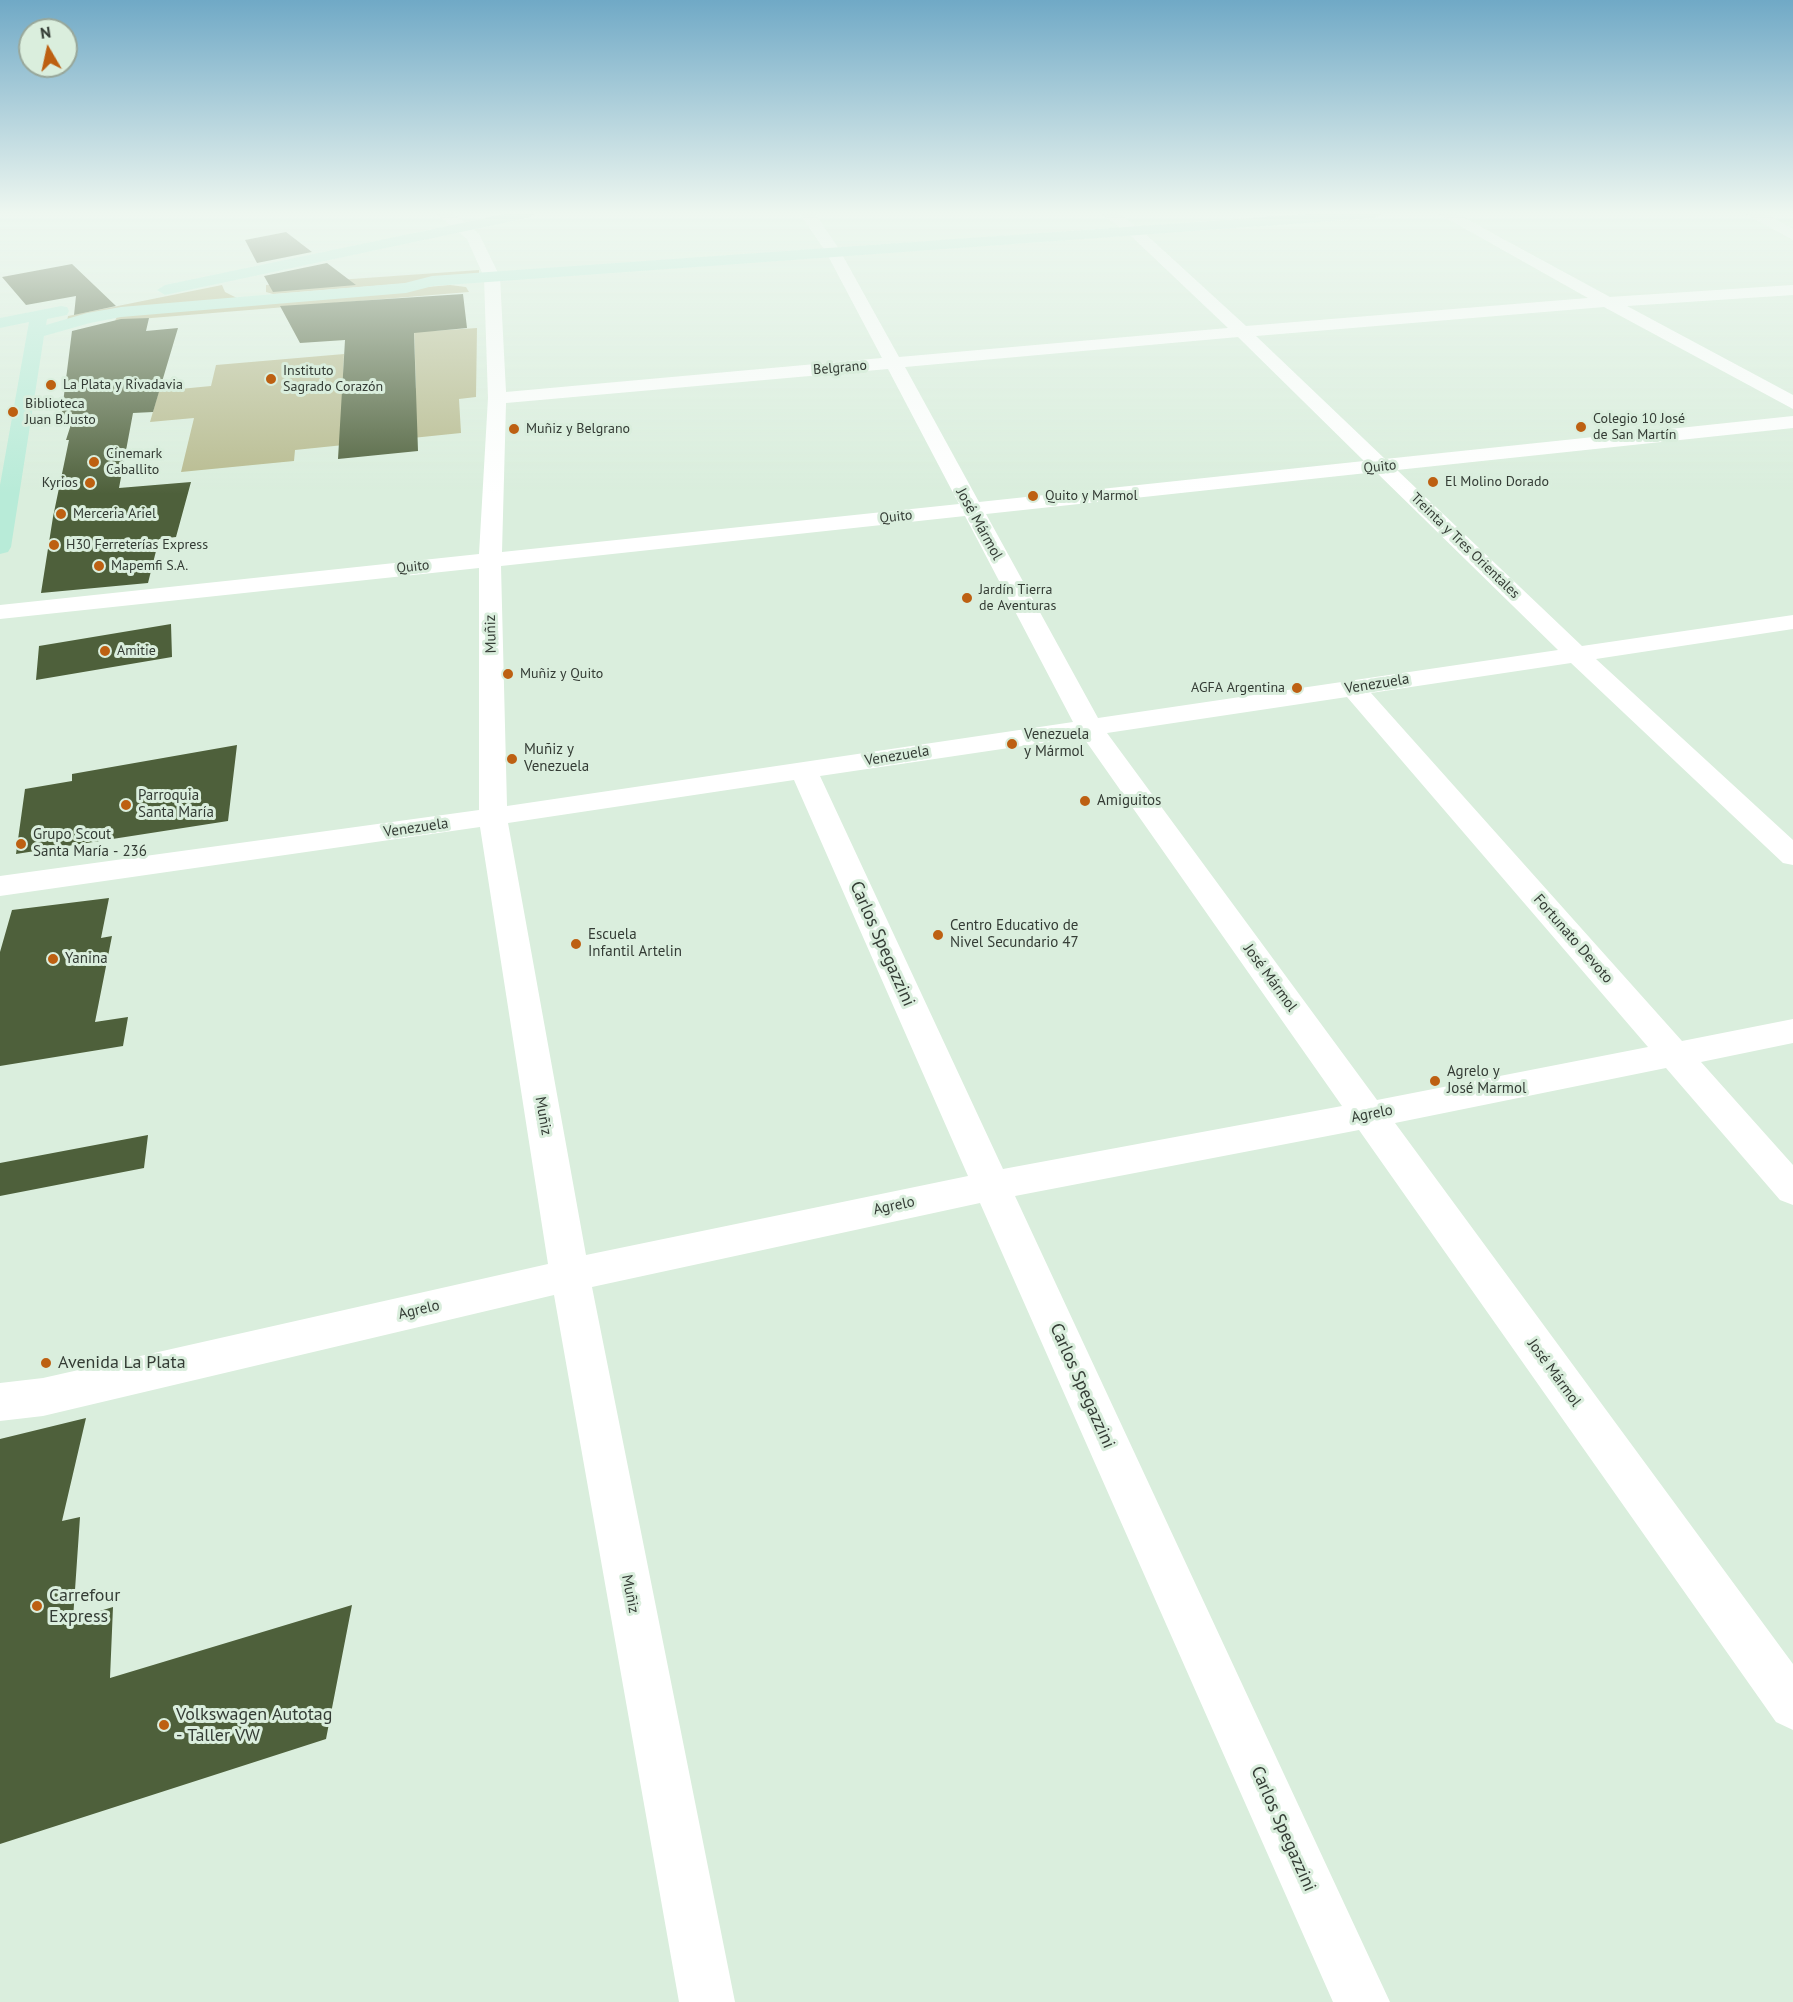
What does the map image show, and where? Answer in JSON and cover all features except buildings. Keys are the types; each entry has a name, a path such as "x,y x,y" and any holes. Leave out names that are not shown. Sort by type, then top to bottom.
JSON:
{"main road":[{"path":"38,324 105,307"},
{"path":"0,323 38,324 172,307"},
{"path":"0,547 38,324"}],"street":[{"name":"Muñiz","path":"493,307 497,398 490,559 493,817 570,1275 707,2002"},
{"name":"José Mármol","path":"863,307 1090,728 1793,1705"},
{"name":"Treinta y Tres Orientales","path":"1216,307 1576,654 1793,856"},
{"name":"Belgrano","path":"497,398 1520,307"},
{"path":"1618,307 1793,403"},
{"name":"Quito","path":"0,612 1793,422"},
{"name":"Venezuela","path":"0,886 493,817 1793,622"},
{"name":"Fortunato Devoto","path":"1353,688 1793,1190"},
{"name":"Carlos Spegazzini","path":"803,770 1362,2002"},
{"name":"Agrelo","path":"0,1402 54,1394 570,1275 991,1186 1368,1115 1793,1030"}],"green space":[{"path":"111,307 173,307 67,321 68,316"},
{"path":"193,307 281,307 115,321 118,314"},
{"path":"414,328 431,331 477,328 476,397 459,399 461,433 295,450 294,461 181,472 194,418 150,422 159,391 211,386 216,365 344,354 342,394 416,388"}],"place":[{"name":"Instituto Sagrado Corazón","path":"271,379"},
{"name":"La Plata y Rivadavia","path":"51,385"},
{"name":"Biblioteca Juan B.Justo","path":"13,412"},
{"name":"Colegio 10 José de San Martín","path":"1581,427"},
{"name":"Muñiz y Belgrano","path":"514,429"},
{"name":"Cinemark Caballito","path":"94,462"},
{"name":"El Molino Dorado","path":"1433,482"},
{"name":"Kyrios","path":"90,483"},
{"name":"Quito y Marmol","path":"1033,496"},
{"name":"Merceria Ariel","path":"61,514"},
{"name":"H30 Ferreterías Express","path":"54,545"},
{"name":"Mapemfi S.A.","path":"99,566"},
{"name":"Jardín Tierra de Aventuras","path":"967,598"},
{"name":"Amitie","path":"105,651"},
{"name":"Muñiz y Quito","path":"508,674"},
{"name":"AGFA Argentina","path":"1297,688"},
{"name":"Venezuela y Mármol","path":"1012,744"},
{"name":"Muñiz y Venezuela","path":"512,759"},
{"name":"Amiguitos","path":"1085,801"},
{"name":"Parroquia Santa María","path":"126,805"},
{"name":"Grupo Scout Santa María - 236","path":"21,844"},
{"name":"Centro Educativo de Nivel Secundario 47","path":"938,935"},
{"name":"Escuela Infantil Artelin","path":"576,944"},
{"name":"Yanina","path":"53,959"},
{"name":"Agrelo y José Marmol","path":"1435,1081"},
{"name":"Avenida La Plata","path":"46,1363"},
{"name":"Carrefour Express","path":"37,1606"},
{"name":"Volkswagen Autotag - Taller VW","path":"164,1725"}]}
